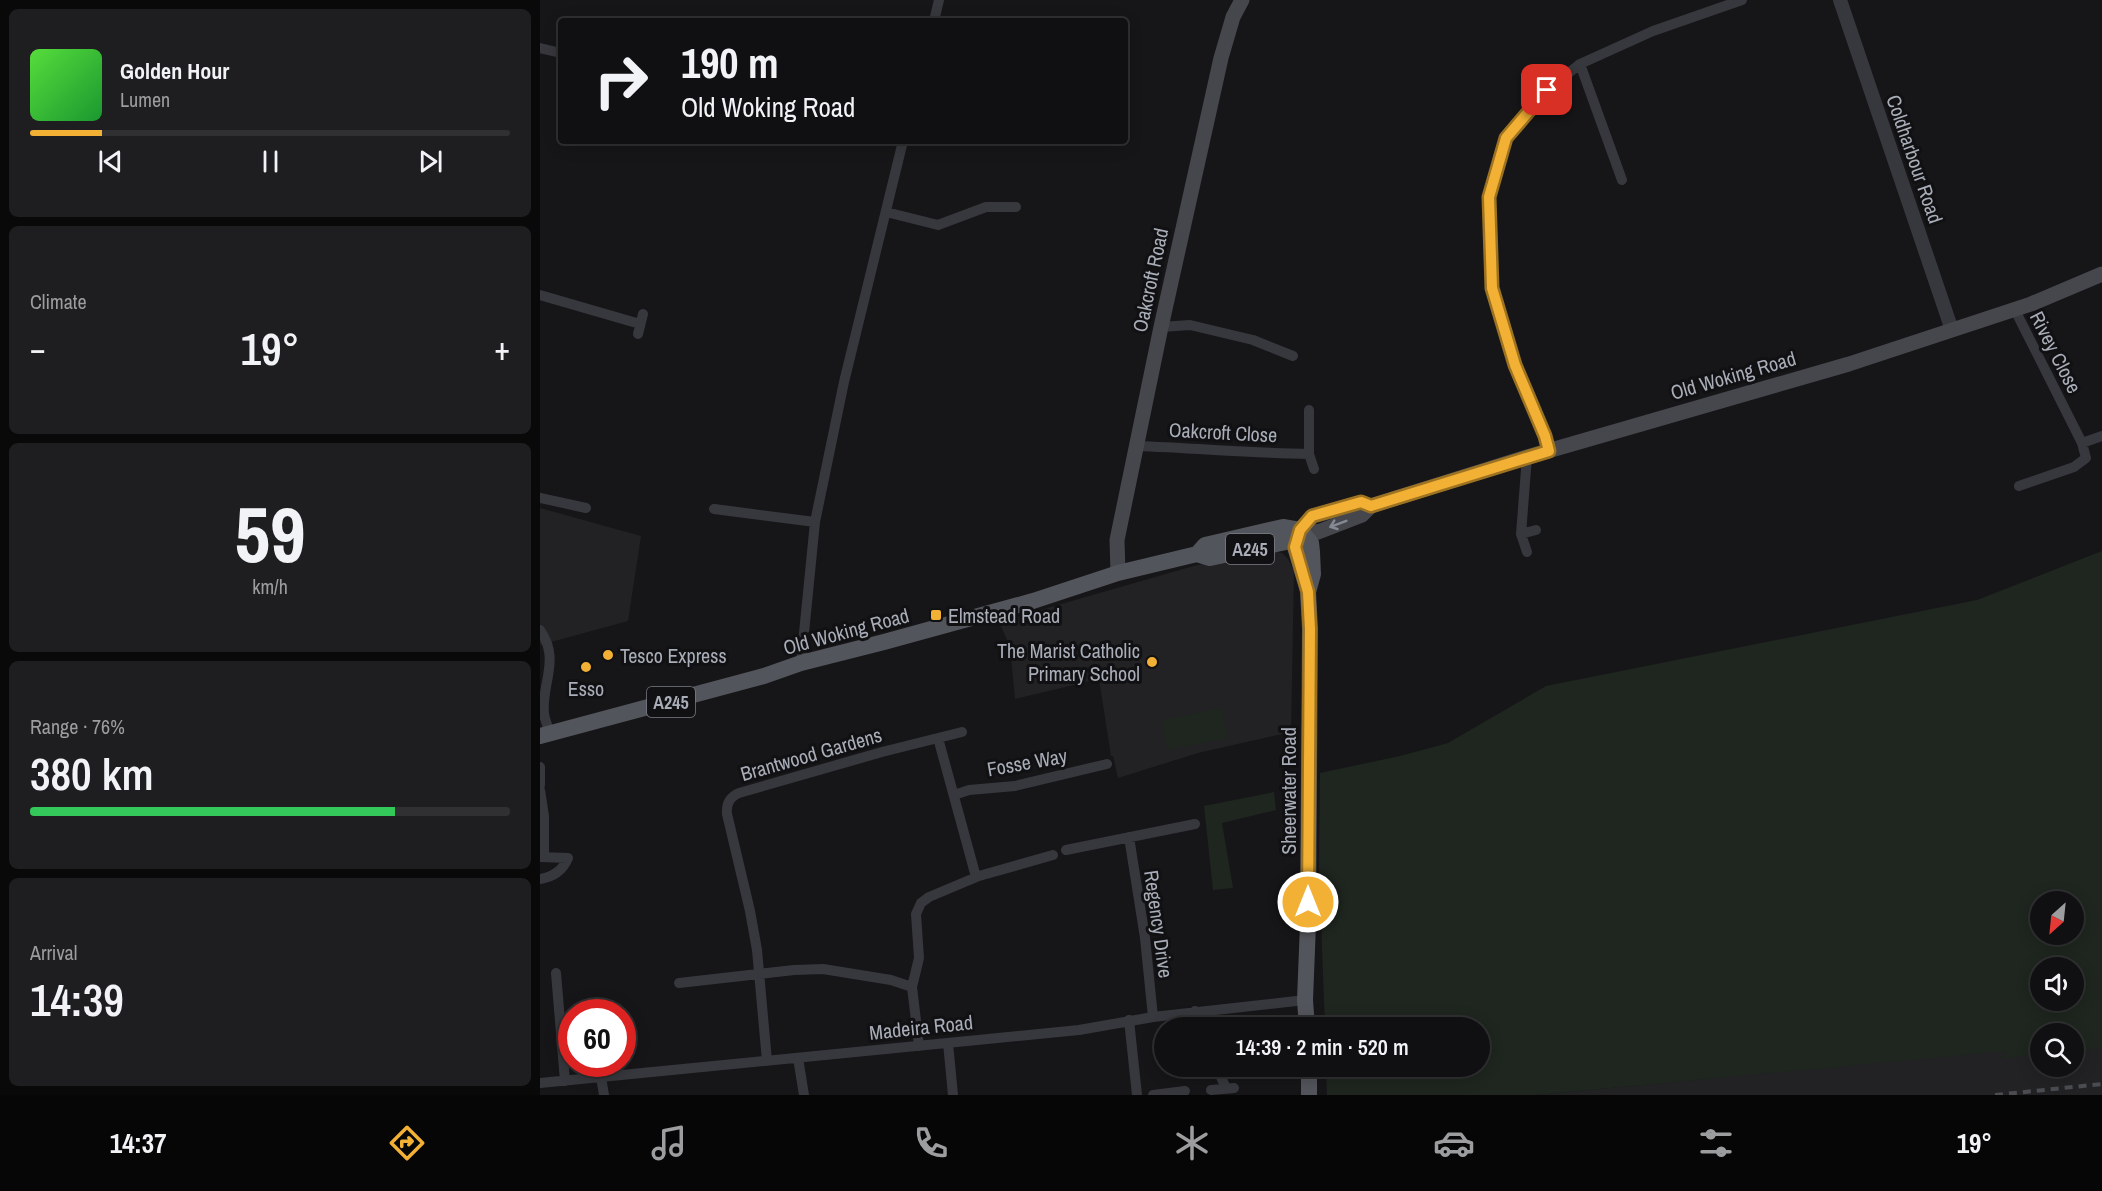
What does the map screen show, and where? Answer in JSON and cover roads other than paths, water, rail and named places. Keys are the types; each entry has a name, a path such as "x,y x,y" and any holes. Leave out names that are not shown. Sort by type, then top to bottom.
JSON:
{"main road":[{"name":"Oakcroft Road","path":"1118,573 1117,540 1161,327 1221,58 1233,17 1242,0"},
{"name":"Old Woking Road","path":"545,735 1033,601 1118,573 1197,554 1210,558 1286,542 1300,530 1318,532 1362,515 1371,506 1953,330 2015,310 2102,274"},
{"name":"Sheerwater Road","path":"1300,530 1311,543 1313,574 1308,592 1310,629 1306,1017"},
{"path":"1308,1077 1309,1095"}],"street":[{"path":"935,18 939,0"},
{"path":"1549,451 1515,365 1492,288 1489,197 1506,138 1547,90 1580,64 1653,31 1742,0"},
{"name":"Coldharbour Road","path":"1840,0 1953,330"},
{"path":"540,48 558,52"},
{"path":"1580,64 1622,180"},
{"path":"801,663 815,522 844,382 902,144"},
{"path":"886,212 939,225 986,207 1016,207"},
{"path":"540,295 640,324"},
{"name":"Rivey Close","path":"2015,310 2082,443"},
{"path":"1161,327 1190,325 1253,340 1293,357"},
{"path":"1309,410 1309,454 1314,469"},
{"path":"2019,486 2074,467 2086,458 2082,443 2102,436"},
{"name":"Oakcroft Close","path":"1136,446 1248,453 1309,454"},
{"path":"1527,457 1521,534 1527,552"},
{"path":"540,498 576,500 586,508"},
{"path":"714,509 815,522"},
{"path":"1521,534 1536,530"},
{"path":"540,630 547,639 550,652 544,714 545,735"},
{"name":"Brantwood Gardens","path":"767,1061 759,974 750,911 727,814 727,804 739,793 882,752 962,732"},
{"path":"938,738 976,877"},
{"name":"Fosse Way","path":"954,795 969,790 1015,786 1107,764"},
{"path":"540,767 540,785"},
{"path":"540,790 544,816 542,857 568,858 557,873 540,879"},
{"path":"1066,850 1196,824"},
{"name":"Regency Drive","path":"1129,837 1153,1017"},
{"path":"919,1046 912,987 919,958 916,914 921,903 929,897 976,877 1053,855"},
{"path":"679,983 794,969 823,969 891,980 912,987"},
{"path":"556,973 565,1081"},
{"name":"Madeira Road","path":"636,1074 1079,1030 1195,1011 1305,1000"},
{"path":"1195,1011 1196,1017"},
{"path":"1130,1020 1137,1095"},
{"path":"948,1043 953,1095"},
{"path":"798,1058 804,1095"},
{"path":"601,1077 604,1095"},
{"name":"Madeira Road","path":"540,1083 601,1077"},
{"path":"1211,1090 1230,1088 1222,1077"},
{"path":"1153,1095 1185,1091"}],"railway":[{"path":"1995,1095 2102,1084"}],"place":[{"name":"Elmstead Road","path":"936,615"},
{"name":"Tesco Express","path":"608,655"},
{"name":"The Marist Catholic Primary School","path":"1152,662"},
{"name":"Esso","path":"586,667"}]}
